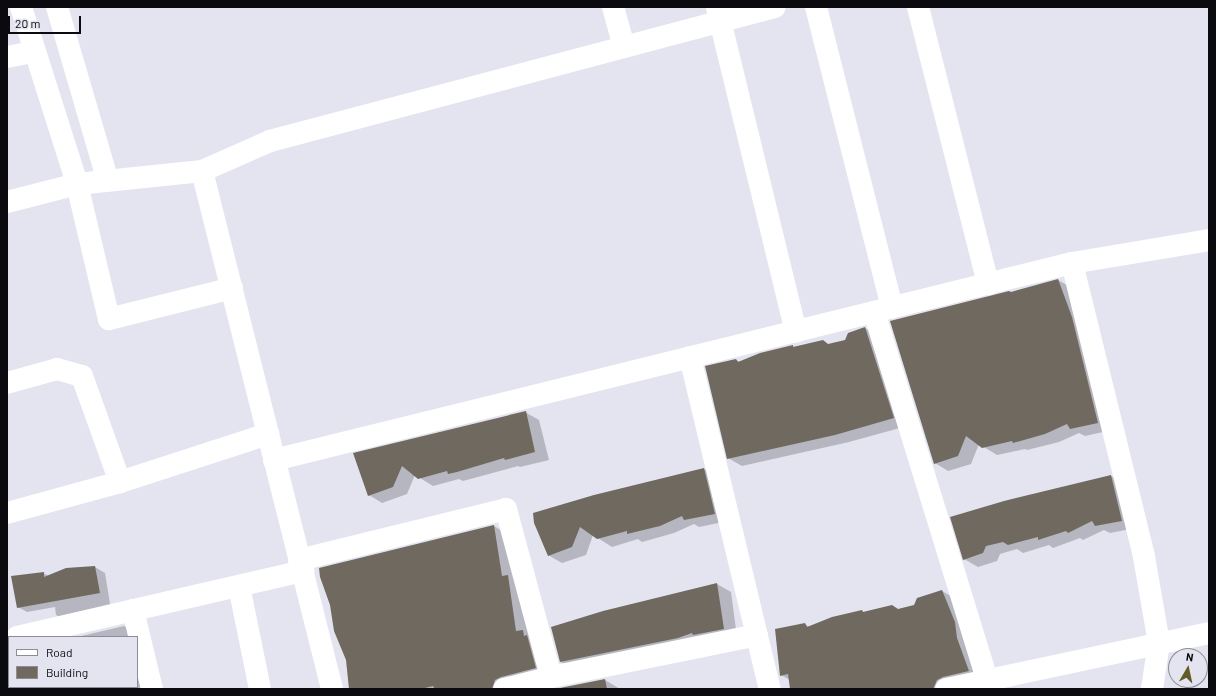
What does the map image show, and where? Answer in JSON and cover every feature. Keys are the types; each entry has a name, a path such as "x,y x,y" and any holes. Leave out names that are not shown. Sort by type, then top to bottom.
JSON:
{"street":[{"path":"21,7 33,52 76,184 109,319 232,288"},
{"path":"57,7 108,181"},
{"path":"613,7 624,47"},
{"path":"7,202 76,184 202,170 270,141 624,47 719,14 775,7"},
{"path":"816,7 883,310 988,684"},
{"path":"918,7 988,284"},
{"path":"719,14 796,331"},
{"path":"7,57 33,52"},
{"path":"202,170 332,689"},
{"path":"274,460 1072,263 1209,240"},
{"path":"1072,263 1144,557 1159,643 1152,689"},
{"path":"690,358 770,689"},
{"path":"7,383 57,369 82,376 120,482"},
{"path":"7,513 120,482 268,434"},
{"path":"21,636 239,586 301,566 506,509 552,677"},
{"path":"239,586 260,689"},
{"path":"133,610 152,689"},
{"path":"946,689 988,684 1159,643 1209,633"},
{"path":"504,689 552,677 757,635"}],"building":[{"path":"1058,279 1072,317 1098,423 1070,429 1067,424 1045,434 1013,443 1012,441 982,448 966,436 958,456 934,464 890,321 1009,291 1011,292"},
{"path":"865,327 894,418 835,435 727,459 705,366 736,359 738,362 760,353 793,345 793,347 823,340 828,344 845,340 848,333"},
{"path":"526,411 535,452 505,460 504,458 457,472 448,474 447,471 418,479 402,466 393,487 368,496 353,453"},
{"path":"704,468 715,514 684,520 682,516 660,526 627,534 627,531 597,539 580,527 572,547 548,556 534,523 533,513 594,495"},
{"path":"1111,475 1122,521 1095,526 1092,521 1068,533 1066,531 1038,540 1038,537 1008,545 1003,542 986,546 983,553 963,560 950,517 1004,501"},
{"path":"494,525 502,576 508,575 516,631 523,630 524,636 527,635 536,668 501,677 495,680 492,689 435,689 433,686 421,689 349,689 346,660 334,631 330,605 320,577 319,568"},
{"path":"95,566 100,593 17,608 11,576 44,572 44,577 66,568"},
{"path":"717,583 724,629 693,635 692,633 678,638 560,662 551,627 603,611"},
{"path":"942,590 955,622 957,638 969,671 943,677 937,680 933,689 790,689 788,674 780,676 775,629 805,623 807,627 832,617 892,605 898,609 914,605 917,598"},
{"path":"605,679 607,689 555,689"}]}
